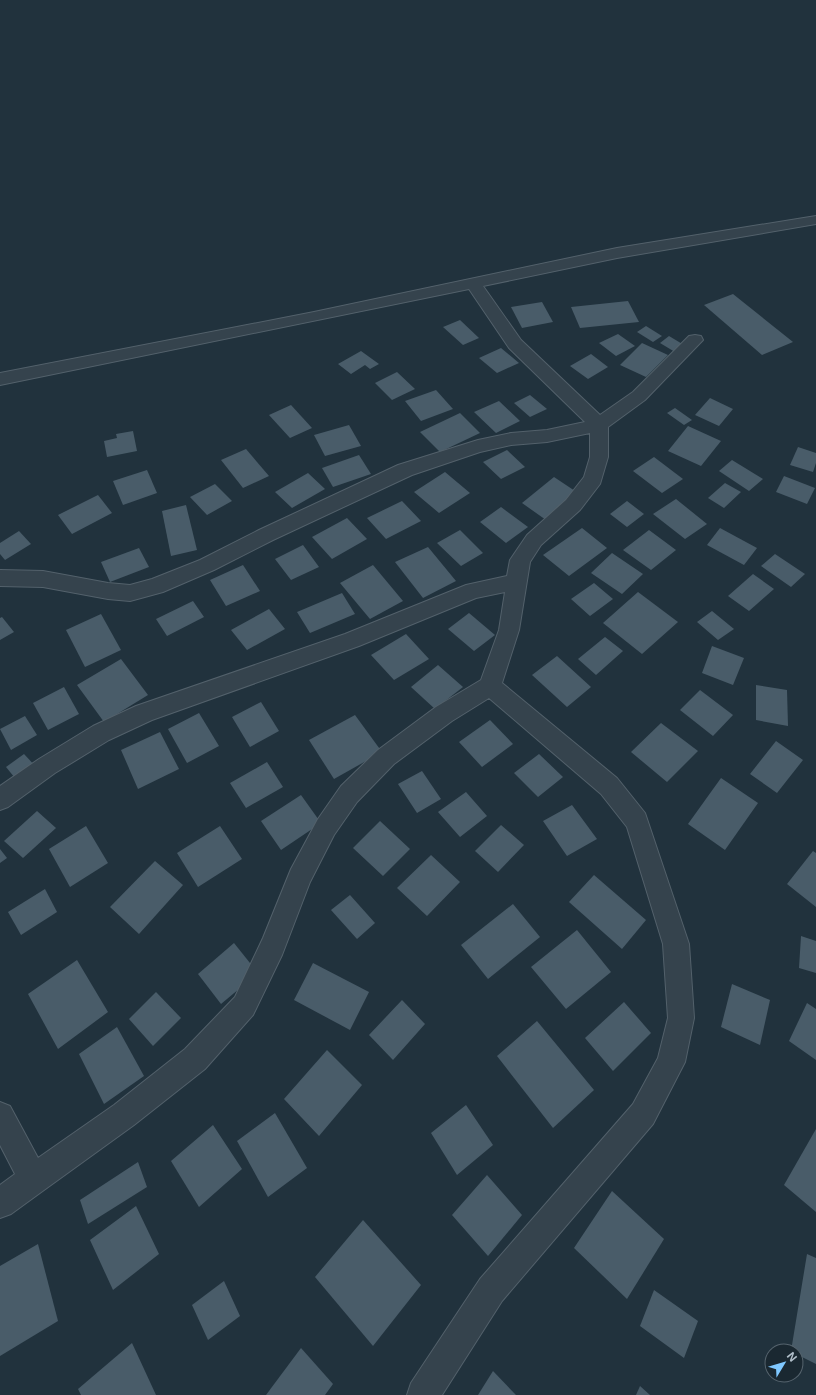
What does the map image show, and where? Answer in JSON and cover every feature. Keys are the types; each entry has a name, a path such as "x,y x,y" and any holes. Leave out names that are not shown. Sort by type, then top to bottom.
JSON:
{"street":[{"path":"0,379 617,253 816,220"},
{"path":"0,1202 34,1180 124,1116 195,1059 244,1006 273,946 300,877 326,827 349,794 386,757 444,714 490,686 508,630 520,560 534,540 573,505 593,479 599,457 599,425 515,344 498,322 473,283"},
{"path":"0,578 43,579 108,591 130,593 156,586 207,565 266,535 405,470 478,446 511,439 547,436 599,425 639,396 695,340"},
{"path":"0,799 47,766 101,733 144,713 352,640 473,591 516,582"},
{"path":"423,1395 491,1290 643,1114 671,1062 681,1018 676,944 637,821 610,786 490,686"},
{"path":"0,1116 34,1180"}],"building":[{"path":"733,294 793,342 762,355 704,305"},
{"path":"628,301 639,322 580,328 571,307"},
{"path":"542,302 553,322 522,328 511,307"},
{"path":"460,320 479,338 463,345 443,327"},
{"path":"646,326 662,336 653,342 637,332"},
{"path":"618,334 635,346 616,356 599,343"},
{"path":"669,336 684,345 675,352 660,343"},
{"path":"642,343 668,355 646,377 620,365"},
{"path":"501,348 519,363 497,373 479,358"},
{"path":"361,351 379,364 370,369 365,365 351,374 338,364"},
{"path":"591,354 608,367 588,379 570,366"},
{"path":"397,372 415,389 392,400 375,383"},
{"path":"436,390 453,409 421,421 405,401"},
{"path":"530,395 547,409 530,417 514,403"},
{"path":"710,398 733,409 719,426 695,415"},
{"path":"499,401 520,421 496,433 474,412"},
{"path":"291,405 312,428 290,438 269,415"},
{"path":"675,408 692,420 684,425 667,413"},
{"path":"460,413 480,433 440,452 420,432"},
{"path":"349,425 361,446 325,456 314,435"},
{"path":"688,426 721,441 701,466 668,451"},
{"path":"133,431 137,451 107,457 104,441 117,438 116,434"},
{"path":"798,447 816,453 816,463 813,472 790,465"},
{"path":"246,449 269,476 243,488 221,460"},
{"path":"507,450 525,467 501,479 483,462"},
{"path":"359,455 371,474 333,487 322,468"},
{"path":"654,457 683,479 662,493 633,471"},
{"path":"732,460 763,479 749,491 719,471"},
{"path":"147,470 157,493 123,505 113,481"},
{"path":"445,472 470,493 439,513 414,492"},
{"path":"308,473 325,489 292,508 275,492"},
{"path":"784,476 815,488 807,504 776,492"},
{"path":"554,477 578,493 546,520 522,503"},
{"path":"725,483 741,492 724,508 708,498"},
{"path":"215,484 232,501 207,515 190,497"},
{"path":"98,495 112,513 72,534 58,515"},
{"path":"676,499 707,524 685,539 653,514"},
{"path":"402,501 421,521 386,539 367,518"},
{"path":"627,501 644,514 627,527 610,514"},
{"path":"186,505 197,550 171,556 162,511"},
{"path":"501,507 528,527 506,543 480,522"},
{"path":"347,518 367,539 332,559 312,537"},
{"path":"582,528 607,548 569,576 543,555"},
{"path":"720,528 757,548 744,565 707,545"},
{"path":"460,530 483,553 461,566 437,543"},
{"path":"649,530 676,550 651,570 623,550"},
{"path":"19,531 31,544 5,560 0,554 0,543"},
{"path":"303,545 319,567 291,580 275,559"},
{"path":"428,547 456,581 423,598 395,562"},
{"path":"139,548 149,567 110,582 101,562"},
{"path":"612,553 643,574 622,594 591,573"},
{"path":"775,554 805,574 791,587 761,566"},
{"path":"243,565 260,591 226,606 210,580"},
{"path":"373,565 403,601 370,619 340,583"},
{"path":"753,574 774,589 749,611 728,596"},
{"path":"594,583 613,599 590,616 571,599"},
{"path":"638,592 678,622 642,654 603,623"},
{"path":"342,593 355,614 310,633 297,612"},
{"path":"193,601 204,617 167,636 156,619"},
{"path":"269,609 285,629 247,650 231,630"},
{"path":"712,611 734,629 718,640 697,622"},
{"path":"469,613 495,635 474,651 448,629"},
{"path":"101,614 121,650 85,667 66,630"},
{"path":"2,617 14,632 0,640 0,618"},
{"path":"406,634 429,659 394,680 371,655"},
{"path":"605,637 623,651 596,675 578,659"},
{"path":"712,646 744,658 733,685 702,673"},
{"path":"557,656 591,687 567,707 532,675"},
{"path":"121,659 148,695 104,722 77,685"},
{"path":"438,665 463,687 435,709 411,687"},
{"path":"756,685 787,690 788,726 756,720"},
{"path":"64,687 79,714 48,730 33,703"},
{"path":"700,690 733,715 713,736 680,710"},
{"path":"261,702 279,731 250,747 232,717"},
{"path":"199,713 219,746 187,763 168,729"},
{"path":"355,715 382,752 334,779 309,740"},
{"path":"25,716 37,735 11,750 0,729"},
{"path":"490,720 513,744 482,767 459,742"},
{"path":"661,723 698,751 667,782 631,752"},
{"path":"160,732 179,769 138,789 121,750"},
{"path":"776,741 803,760 777,793 750,774"},
{"path":"24,754 38,769 19,783 6,767"},
{"path":"539,754 563,777 538,797 514,773"},
{"path":"267,762 283,787 246,808 230,783"},
{"path":"422,771 441,799 417,813 398,784"},
{"path":"721,778 758,803 725,850 688,824"},
{"path":"466,792 487,816 460,837 438,812"},
{"path":"301,795 321,823 281,850 261,821"},
{"path":"572,805 597,839 567,856 543,821"},
{"path":"37,811 56,828 23,858 4,841"},
{"path":"380,821 410,849 383,876 353,848"},
{"path":"501,825 524,845 498,872 475,851"},
{"path":"86,826 108,863 70,887 49,849"},
{"path":"220,826 242,859 198,887 177,853"},
{"path":"0,849 7,858 0,863"},
{"path":"813,851 816,853 816,907 787,884"},
{"path":"431,855 460,882 427,916 397,888"},
{"path":"155,861 183,885 139,934 110,907"},
{"path":"594,875 646,920 622,949 569,902"},
{"path":"45,889 57,912 21,935 8,912"},
{"path":"350,895 375,923 357,939 331,910"},
{"path":"513,904 540,937 488,979 461,945"},
{"path":"577,930 611,972 566,1009 531,967"},
{"path":"801,936 816,941 816,973 799,968"},
{"path":"234,943 258,973 221,1004 198,974"},
{"path":"77,960 108,1012 58,1049 28,994"},
{"path":"313,963 369,992 350,1030 294,1000"},
{"path":"732,984 770,1000 760,1045 721,1027"},
{"path":"156,992 181,1018 153,1046 129,1019"},
{"path":"402,1000 425,1024 393,1060 369,1035"},
{"path":"624,1002 651,1033 613,1071 585,1038"},
{"path":"807,1003 816,1009 816,1060 789,1041"},
{"path":"537,1021 594,1090 553,1128 497,1056"},
{"path":"117,1027 144,1076 104,1104 79,1054"},
{"path":"327,1050 362,1085 319,1136 284,1099"},
{"path":"466,1105 493,1145 457,1175 431,1133"},
{"path":"275,1113 307,1168 268,1197 237,1141"},
{"path":"213,1125 242,1169 199,1207 171,1161"},
{"path":"816,1129 816,1212 784,1185"},
{"path":"138,1162 147,1187 88,1224 80,1200"},
{"path":"487,1175 522,1215 488,1256 452,1215"},
{"path":"612,1191 664,1239 627,1299 574,1248"},
{"path":"136,1206 159,1254 113,1290 90,1240"},
{"path":"363,1220 421,1285 373,1346 315,1277"},
{"path":"38,1244 58,1321 0,1356 0,1266"},
{"path":"807,1254 816,1258 816,1364 804,1358 804,1343 792,1343"},
{"path":"224,1281 240,1316 208,1340 192,1305"},
{"path":"654,1290 698,1321 684,1358 640,1326"},
{"path":"132,1343 156,1395 81,1395 78,1389"},
{"path":"301,1348 333,1384 325,1395 266,1395"},
{"path":"493,1371 516,1395 478,1395"},
{"path":"640,1386 650,1395 636,1395"}]}
